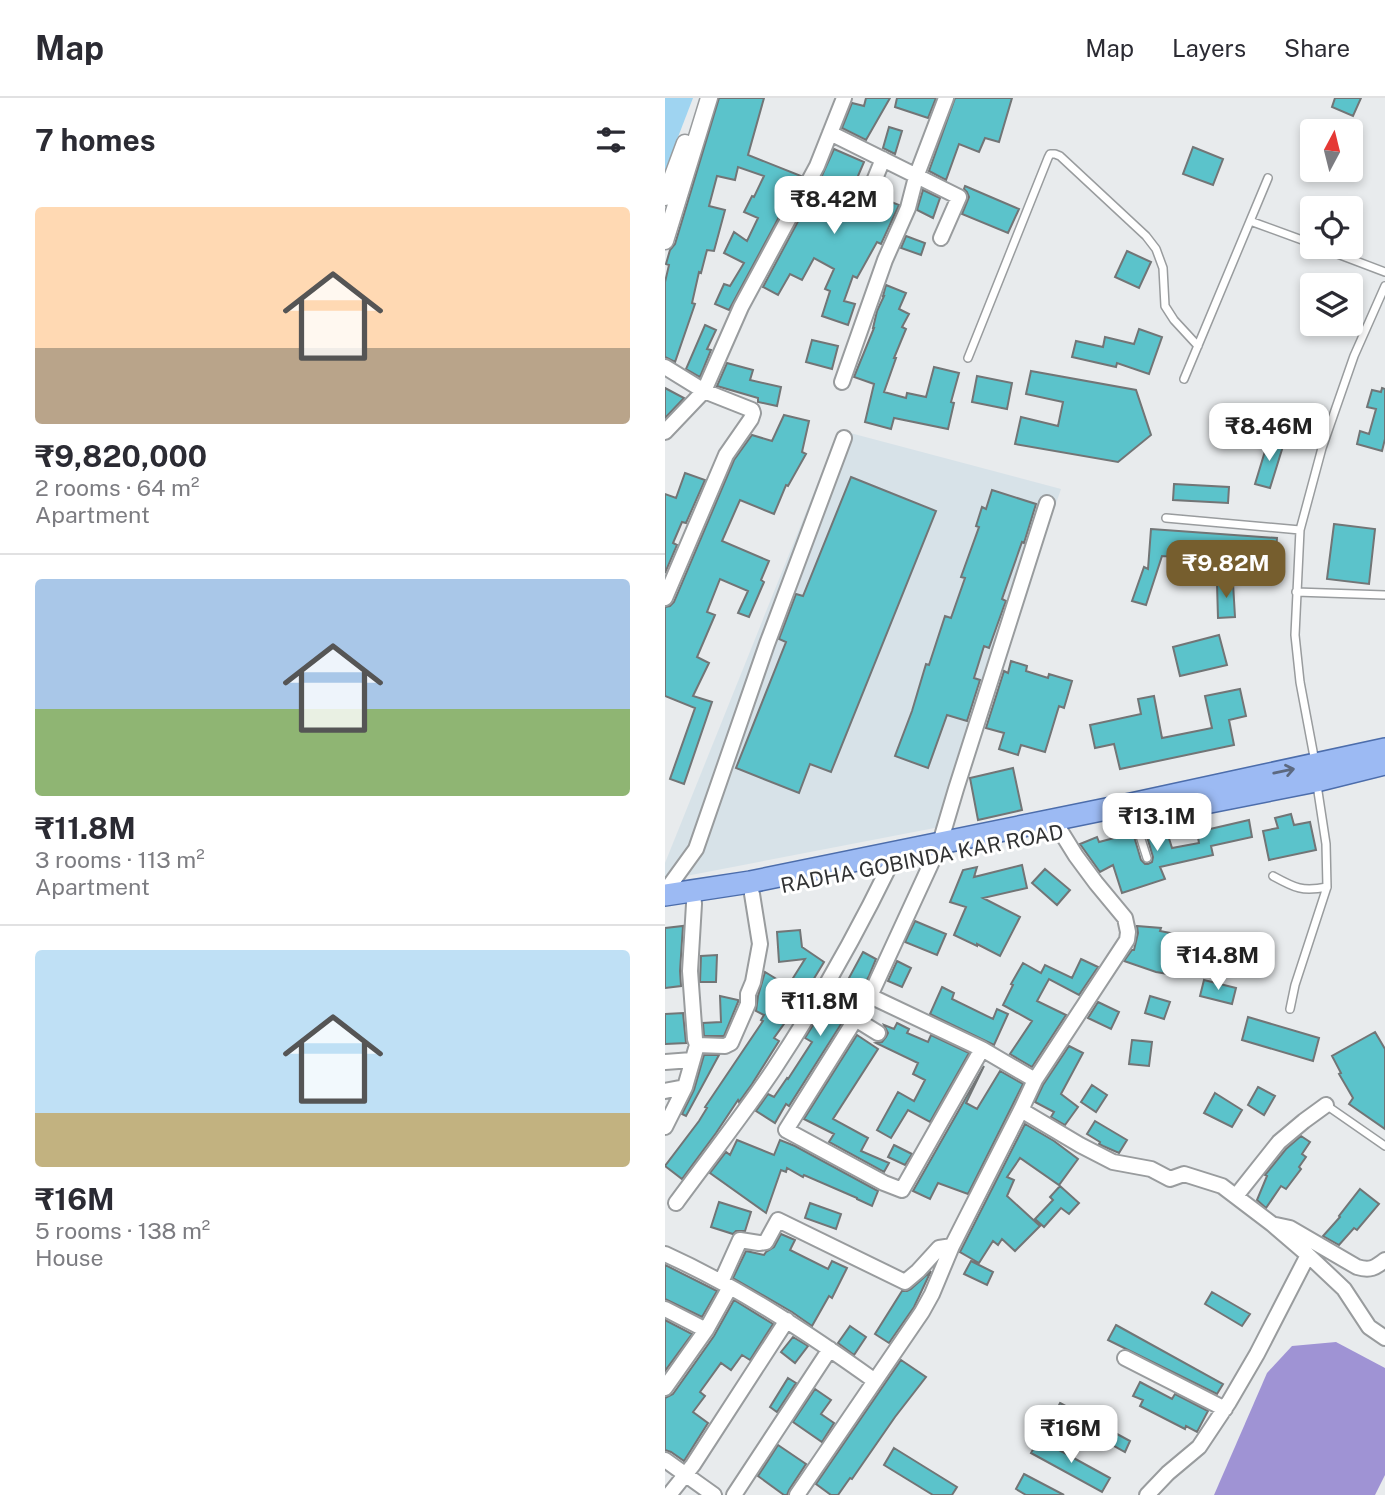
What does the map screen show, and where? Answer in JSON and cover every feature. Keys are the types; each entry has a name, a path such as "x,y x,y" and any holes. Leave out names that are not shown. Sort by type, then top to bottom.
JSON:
{"main road":[{"path":"665,893 694,897 750,882 938,849 1057,825 1131,804 1316,772 1385,749"},
{"name":"RADHA GOBINDA KAR ROAD","path":"1057,825 1134,817 1316,772 1385,764"},
{"name":"RADHA GOBINDA KAR ROAD","path":"665,909 694,897 752,894 890,865 938,849"}],"street":[{"path":"665,197 698,98"},
{"path":"665,241 709,98"},
{"path":"665,432 703,391 741,307 817,166 844,98"},
{"path":"842,382 885,260 908,208 916,177 946,98"},
{"path":"830,133 959,197 941,238"},
{"path":"863,208 883,159"},
{"path":"665,367 703,391 752,410 753,413 726,455 665,598"},
{"path":"665,893 696,849 767,644 844,438"},
{"path":"982,1049 902,1190 786,1130 870,996 938,849 1047,503"},
{"path":"797,1495 922,1312 1035,1080 1126,940 1128,932 1125,918 1096,884 1057,825"},
{"path":"676,1203 780,1058 862,922 890,865"},
{"path":"697,1045 725,1046 731,1043 748,1003 760,944 752,894"},
{"path":"665,1127 685,1087 697,1045 691,971 694,897"},
{"path":"870,996 982,1049 1035,1080"},
{"path":"857,1020 878,1033"},
{"path":"665,1062 692,1060"},
{"path":"665,1091 685,1087"},
{"path":"1235,1196 1279,1142 1326,1105"},
{"path":"1021,1110 1113,1162 1151,1169 1170,1178 1184,1174 1222,1186 1308,1255 1343,1289 1369,1327 1385,1338"},
{"path":"665,1388 706,1329 740,1240 766,1242 778,1220 905,1282 939,1248 952,1246"},
{"path":"1272,1224 1290,1228 1357,1267 1373,1269 1385,1260"},
{"path":"665,1254 704,1272 787,1320 875,1381"},
{"path":"1147,1495 1199,1447 1257,1354 1308,1255"},
{"path":"665,1309 706,1329"},
{"path":"669,1495 685,1476 787,1320"},
{"path":"734,1495 831,1349"},
{"path":"1125,1358 1224,1409"},
{"path":"665,1460 714,1495"}],"lane":[{"path":"968,358 1050,154 1060,156 1146,236 1156,249 1163,268 1165,306 1198,346"},
{"path":"1184,379 1268,178"},
{"path":"1251,221 1300,239"},
{"path":"1351,259 1385,272"},
{"path":"1290,1009 1295,985 1327,887 1326,844 1296,647 1300,530 1327,435 1354,356 1385,286"},
{"path":"1167,518 1300,530"},
{"path":"1296,592 1385,595"},
{"path":"1134,817 1147,858"},
{"path":"1273,876 1291,886 1310,891 1327,887"},
{"path":"1326,1105 1385,1146"}],"shaded area":[{"path":"665,98 693,98 665,171"},
{"path":"839,430 1061,489 945,826 665,880 665,863"},
{"path":"1336,1342 1385,1368 1385,1475 1375,1495 1214,1495 1267,1373 1292,1346"}],"building":[{"path":"719,98 764,98 748,155 801,176 729,310 715,304 724,284 730,286 744,263 724,253 734,232 747,241 758,218 744,212 764,176 738,167 735,180 717,176 709,206 725,210 714,251 707,250 701,273 699,272 692,303 695,304 675,362 665,357 665,282 669,265 666,264 675,244"},
{"path":"866,98 890,98 866,140 842,128 852,103 864,106"},
{"path":"897,98 936,98 928,118 895,107"},
{"path":"955,98 1012,98 999,142 985,138 979,152 959,144 946,180 929,171"},
{"path":"1335,98 1361,98 1353,116 1332,107"},
{"path":"889,127 902,131 895,154 883,148"},
{"path":"1193,147 1223,159 1213,185 1183,174"},
{"path":"834,149 864,162 855,183 862,186 854,205 856,214 860,217 868,216 874,205 886,210 889,201 899,205 881,244 877,242 857,278 853,276 844,301 855,304 848,325 822,316 830,291 825,289 834,269 814,258 802,280 790,274 778,295 763,287 803,212 805,213"},
{"path":"965,186 1019,209 1008,233 962,214 969,197"},
{"path":"923,190 940,198 933,218 917,210"},
{"path":"906,236 925,243 921,255 901,248"},
{"path":"1127,251 1151,262 1139,288 1115,277"},
{"path":"886,285 906,293 899,309 909,314 902,327 906,329 884,392 906,398 907,393 926,397 934,367 959,373 951,402 954,403 948,429 894,418 891,429 865,422 874,384 854,377 874,328"},
{"path":"705,325 716,330 707,349 711,350 700,377 686,369"},
{"path":"1139,329 1162,337 1149,374 1117,363 1116,367 1072,357 1076,341 1103,347 1105,337 1134,344"},
{"path":"812,340 838,346 832,369 806,362"},
{"path":"727,363 753,370 750,380 781,387 777,406 758,402 758,398 717,386"},
{"path":"1031,371 1136,390 1151,435 1118,462 1015,444 1021,417 1058,426 1063,402 1026,394"},
{"path":"977,376 1012,383 1007,409 972,402"},
{"path":"665,388 684,398 665,418"},
{"path":"1382,388 1385,389 1385,439 1382,451 1357,444 1360,431 1369,434 1376,409 1367,407 1372,390 1381,392"},
{"path":"784,415 809,421 802,452 806,454 788,486 786,485 774,514 740,500 722,541 769,561 761,580 764,582 749,617 738,613 748,591 720,579 707,612 715,615 697,657 709,663 693,696 712,702 684,784 670,779 695,708 665,696 665,607 674,602 734,460 752,435 772,441"},
{"path":"1269,438 1284,443 1270,488 1255,484"},
{"path":"685,473 705,480 686,523 682,522 673,543 677,545 665,573 665,494 676,498"},
{"path":"851,477 936,511 831,772 810,764 799,793 736,768 786,642 779,639 796,594 803,596"},
{"path":"1174,484 1229,487 1228,503 1173,500"},
{"path":"992,490 1036,504 1002,599 1006,601 989,648 984,646 974,678 980,680 967,721 947,715 928,768 895,756 945,616 951,618 965,578 961,577 979,527 976,526 982,507 986,509"},
{"path":"1334,524 1375,529 1369,584 1327,579"},
{"path":"1151,529 1277,538 1275,564 1162,556 1146,605 1132,601 1144,567 1148,569"},
{"path":"1217,583 1233,583 1235,617 1218,618"},
{"path":"1219,635 1227,665 1180,676 1173,647"},
{"path":"1011,661 1027,666 1026,671 1048,678 1049,674 1072,681 1064,708 1059,706 1045,752 1021,745 1018,755 999,749 1004,733 986,728 1004,671 1008,673"},
{"path":"1240,689 1246,716 1229,720 1234,745 1120,769 1114,744 1095,748 1090,725 1141,714 1138,699 1154,696 1162,738 1212,728 1205,696"},
{"path":"1013,768 1022,810 978,820 970,778"},
{"path":"1291,814 1294,825 1310,822 1316,850 1269,860 1263,831 1278,828 1275,818"},
{"path":"1249,820 1252,837 1211,846 1213,855 1160,867 1165,879 1122,893 1113,865 1100,872 1080,844 1097,837 1099,842 1133,833 1141,860 1148,864 1153,857 1147,837 1167,832 1172,848 1199,843 1197,832"},
{"path":"1022,865 1027,888 983,898 1020,917 1000,956 954,935 966,907 950,902 963,870 977,867 974,877"},
{"path":"1045,869 1070,890 1057,905 1032,883"},
{"path":"915,921 946,934 937,955 905,942"},
{"path":"683,926 681,986 665,988 665,928"},
{"path":"1137,926 1161,928 1160,931 1191,937 1180,976 1156,972 1124,961 1134,950"},
{"path":"800,930 802,947 824,962 774,1038 779,1041 752,1084 682,1179 665,1166 699,1121 707,1108 705,1107 763,1021 761,1020 764,1015 756,1011 765,972 788,986 805,959 779,962 777,932"},
{"path":"863,952 876,959 869,976 789,1106 786,1104 775,1123 756,1111 768,1094 774,1097 788,1079 812,1042 805,1038 836,988 842,991"},
{"path":"717,955 716,982 700,982 701,956"},
{"path":"1081,959 1098,967 1079,995 1049,979 1037,1001 1066,1015 1032,1067 1010,1054 1032,1021 1003,1005 1023,963 1041,973 1045,965 1072,978"},
{"path":"897,961 911,968 902,987 888,981"},
{"path":"1204,980 1236,988 1232,1004 1200,996"},
{"path":"942,987 954,993 952,999 993,1019 997,1009 1008,1014 994,1045 930,1014"},
{"path":"720,996 738,1002 724,1036 704,1036 703,1023 721,1022"},
{"path":"1150,996 1170,1002 1164,1019 1145,1013"},
{"path":"1098,1002 1119,1012 1111,1029 1088,1018"},
{"path":"683,1013 686,1043 665,1044 665,1014"},
{"path":"1248,1017 1319,1038 1313,1061 1242,1040"},
{"path":"897,1023 909,1029 907,1033 928,1042 931,1035 969,1053 930,1122 908,1110 891,1138 877,1130 898,1092 914,1101 925,1080 913,1074 918,1063 876,1043 882,1042 888,1033 884,1025 894,1029"},
{"path":"1375,1032 1385,1049 1385,1129 1349,1104 1353,1098 1332,1056"},
{"path":"857,1035 878,1049 833,1119 868,1138 861,1151 889,1163 884,1172 829,1142 834,1134 804,1119"},
{"path":"1132,1040 1152,1042 1149,1066 1129,1064"},
{"path":"1069,1046 1083,1053 1061,1094 1078,1107 1065,1125 1051,1117 1054,1112 1035,1102"},
{"path":"704,1055 719,1055 686,1116 682,1114 694,1090"},
{"path":"984,1066 966,1103 977,1109 1000,1071 1023,1084 968,1194 938,1183 930,1199 913,1191"},
{"path":"1092,1085 1107,1095 1096,1112 1081,1102"},
{"path":"1258,1087 1275,1096 1264,1115 1248,1105"},
{"path":"1215,1093 1242,1110 1232,1127 1204,1113"},
{"path":"1095,1121 1127,1140 1119,1153 1099,1144 1100,1142 1087,1134"},
{"path":"1025,1124 1078,1159 1059,1185 1020,1158 1007,1177 1014,1180 1007,1196 1040,1226 1015,1251 1002,1239 998,1245 993,1241 979,1263 960,1252"},
{"path":"1301,1136 1310,1142 1302,1154 1306,1157 1299,1167 1301,1169 1286,1189 1281,1186 1266,1208 1257,1200 1267,1176 1265,1175 1286,1149"},
{"path":"737,1140 774,1155 780,1140 795,1146 878,1191 872,1206 787,1168 786,1172 781,1170 766,1213 710,1173 726,1152 730,1155"},
{"path":"894,1145 912,1154 905,1165 888,1157"},
{"path":"1060,1186 1079,1203 1069,1214 1061,1208 1044,1227 1035,1219 1053,1200 1050,1197"},
{"path":"1360,1189 1379,1204 1357,1230 1354,1228 1339,1245 1323,1236 1340,1217"},
{"path":"719,1202 751,1212 745,1231 736,1231 733,1234 711,1227"},
{"path":"810,1203 841,1214 836,1229 805,1218"},
{"path":"781,1234 795,1240 790,1250 828,1269 832,1261 847,1268 832,1298 829,1296 812,1326 733,1278 746,1251 764,1255 774,1247"},
{"path":"971,1261 993,1272 987,1285 964,1274"},
{"path":"665,1265 717,1291 702,1317 665,1299"},
{"path":"931,1271 914,1307 889,1343 875,1334 902,1291 911,1289"},
{"path":"1212,1292 1250,1314 1242,1326 1205,1304"},
{"path":"734,1300 773,1324 750,1360 742,1355 731,1370 721,1363 700,1392 705,1396 693,1412 708,1423 684,1461 665,1450 665,1398 673,1394 714,1336"},
{"path":"665,1320 692,1334 665,1371"},
{"path":"1116,1325 1223,1384 1217,1394 1108,1340"},
{"path":"850,1326 866,1337 854,1355 838,1343"},
{"path":"793,1337 808,1346 795,1363 781,1352"},
{"path":"901,1360 926,1377 852,1479 850,1478 838,1495 831,1495 816,1484"},
{"path":"788,1378 796,1383 777,1412 770,1407"},
{"path":"1140,1382 1172,1399 1175,1394 1208,1411 1197,1432 1186,1426 1185,1429 1140,1406 1143,1400 1133,1396"},
{"path":"815,1389 831,1400 821,1414 834,1423 822,1442 793,1422"},
{"path":"1060,1403 1130,1441 1125,1452 1055,1413"},
{"path":"1039,1439 1110,1478 1102,1492 1031,1453"},
{"path":"778,1445 806,1464 787,1495 758,1476"},
{"path":"894,1448 957,1487 952,1495 933,1495 884,1465"},
{"path":"1024,1474 1064,1495 1026,1495 1016,1489"}]}
